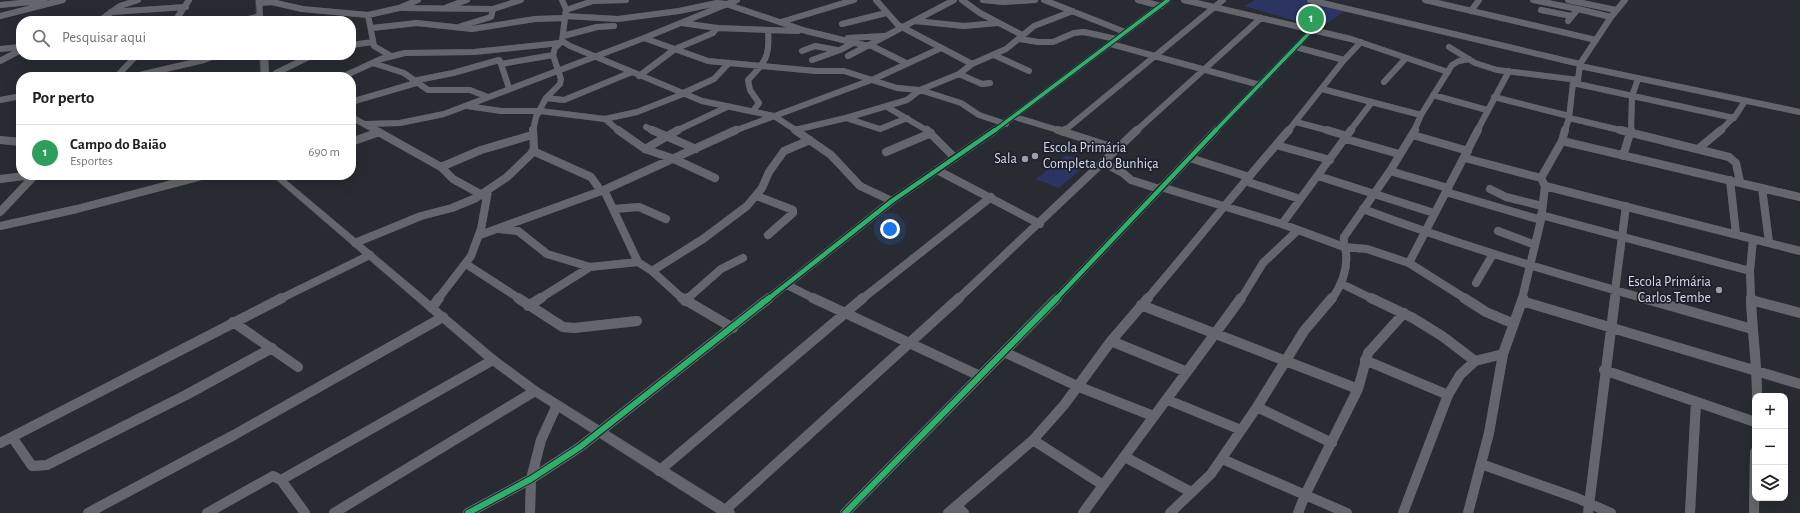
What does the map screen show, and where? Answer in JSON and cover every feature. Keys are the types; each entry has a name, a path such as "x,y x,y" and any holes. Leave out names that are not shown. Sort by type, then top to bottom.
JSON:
{"street":[{"path":"0,16 63,0"},
{"path":"105,16 120,6 138,0"},
{"path":"179,16 189,0"},
{"path":"400,0 410,4"},
{"path":"260,16 259,1 272,2 302,9 368,15 399,8 418,0"},
{"path":"444,9 467,0"},
{"path":"399,8 493,9 521,0"},
{"path":"355,243 421,216 463,204 485,193 507,177 533,151 534,141 532,135 534,123 546,98 560,84 561,79 553,55 562,40 565,14 562,0"},
{"path":"565,14 594,1 626,0"},
{"path":"709,0 726,4 806,31 841,38 869,46 906,63"},
{"path":"356,140 400,124 432,118 467,106 509,88 644,38 736,0"},
{"path":"781,22 854,0"},
{"path":"876,0 880,3 886,13 902,26 972,64"},
{"path":"848,56 869,46 902,26 954,0"},
{"path":"962,0 997,23 1033,42 1057,41 1067,35 1086,32 1155,57 1260,85"},
{"path":"983,0 1014,2 1035,0"},
{"path":"1044,0 1052,1 1126,32"},
{"path":"1138,0 1161,6"},
{"path":"468,513 555,465 600,432 733,328 892,201 1006,124 1168,0"},
{"path":"1184,0 1313,29 1361,42 1448,72"},
{"path":"1063,132 1223,0"},
{"path":"1310,0 1638,79 1800,112"},
{"path":"1425,0 1596,40"},
{"path":"1533,0 1611,17"},
{"path":"1568,0 1616,10"},
{"path":"1468,513 1489,433 1502,354 1522,301 1535,245 1542,214 1543,182 1562,141 1569,117 1575,82 1580,65 1611,17 1625,0"},
{"path":"0,5 40,1 50,4"},
{"path":"1471,11 1476,1"},
{"path":"372,28 417,23 476,28 565,14 618,19 679,11 717,3"},
{"path":"110,12 186,7"},
{"path":"458,26 490,17 493,9"},
{"path":"1568,22 1571,16 1578,9"},
{"path":"1540,10 1571,16"},
{"path":"795,130 819,123 846,118 907,100 920,90 959,74 972,64 994,55 1021,37 1034,26 1073,11"},
{"path":"842,24 886,13"},
{"path":"368,15 372,28 373,42 378,50 391,56"},
{"path":"281,180 493,360 535,391 724,512 912,343 1040,224 1117,149 1261,18"},
{"path":"914,21 964,26 997,23"},
{"path":"682,22 717,28 806,31"},
{"path":"353,72 391,56 405,53 474,52 562,40 597,27 614,26"},
{"path":"639,76 675,49 713,33 717,28"},
{"path":"845,513 1004,352 1313,29"},
{"path":"753,111 759,104 750,90 748,80 764,66 769,58 770,50 768,30"},
{"path":"841,38 886,36"},
{"path":"644,38 704,60 816,71 844,71 874,79 897,88 920,90 961,103 979,116 1006,124"},
{"path":"562,40 570,46 682,94 712,104 774,116 831,155 857,183 892,201"},
{"path":"356,44 373,42"},
{"path":"812,60 840,50 855,42"},
{"path":"956,511 1033,440 1064,405 1110,341 1202,235 1223,206 1296,122 1344,60 1361,42"},
{"path":"802,51 815,46 840,50"},
{"path":"0,49 16,47"},
{"path":"1296,47 1344,60"},
{"path":"1449,47 1484,66 1575,82 1734,118"},
{"path":"480,235 603,190 737,130 874,79 941,48"},
{"path":"497,49 509,88"},
{"path":"0,61 16,53"},
{"path":"356,100 414,82 500,62 553,55"},
{"path":"994,55 1029,72"},
{"path":"1384,82 1406,58"},
{"path":"1170,513 1190,492 1211,474 1222,460 1304,331 1331,300 1342,284 1346,254 1344,237 1390,171 1412,134 1421,115 1452,65 1469,59"},
{"path":"121,72 131,60"},
{"path":"152,72 204,60"},
{"path":"264,60 265,72"},
{"path":"278,72 303,60"},
{"path":"373,63 404,73 414,82 434,91 470,90 488,97"},
{"path":"467,106 501,111 540,111 605,119 637,112 710,82 723,72 729,63"},
{"path":"1409,263 1434,213 1467,155 1487,110 1509,71"},
{"path":"546,98 564,100 632,72"},
{"path":"959,74 982,84 990,83"},
{"path":"1623,156 1631,133 1632,96 1638,79"},
{"path":"1322,89 1421,115"},
{"path":"1433,95 1487,110"},
{"path":"0,100 16,97"},
{"path":"1494,97 1631,133 1698,148 1734,160 1740,182"},
{"path":"1698,148 1734,118 1742,109 1745,101"},
{"path":"1282,224 1372,102"},
{"path":"645,149 727,107"},
{"path":"887,107 931,133 955,158"},
{"path":"1015,117 1117,149"},
{"path":"846,118 880,129 907,118"},
{"path":"356,119 441,167 453,179 485,193"},
{"path":"605,119 610,125 645,149 674,159 715,178"},
{"path":"1296,122 1400,154"},
{"path":"366,124 400,124"},
{"path":"646,127 665,138 696,149"},
{"path":"886,152 931,133"},
{"path":"1412,134 1543,182 1626,206 1800,251"},
{"path":"441,167 481,150 532,135"},
{"path":"0,140 16,142"},
{"path":"652,271 709,235 747,206 762,188 769,172 784,151 810,140"},
{"path":"1562,141 1800,197"},
{"path":"1276,145 1330,160"},
{"path":"533,151 589,175 603,190 614,209 638,262 652,271 685,301 733,328"},
{"path":"1190,158 1300,199"},
{"path":"1104,163 1123,173 1131,180 1282,224 1344,247 1367,249 1409,263 1486,312 1514,324"},
{"path":"937,170 1040,224"},
{"path":"1390,171 1447,190 1542,214 1750,271"},
{"path":"1318,176 1434,213"},
{"path":"0,179 16,177"},
{"path":"0,212 29,180"},
{"path":"0,226 84,208 182,180"},
{"path":"1730,180 1736,234"},
{"path":"1762,188 1769,242"},
{"path":"1490,189 1542,214"},
{"path":"432,308 466,264 480,235 485,193"},
{"path":"756,196 793,210 794,212 768,235"},
{"path":"659,471 845,314 991,197"},
{"path":"1589,509 1604,370 1611,328 1621,236 1626,206"},
{"path":"614,209 639,207 666,219"},
{"path":"1363,209 1425,232 1530,266 1752,329"},
{"path":"497,229 518,231 547,254 590,266 638,262"},
{"path":"1084,513 1153,416 1168,400 1252,283 1263,263 1298,230"},
{"path":"1498,231 1535,245"},
{"path":"1753,239 1750,271 1752,329 1757,371 1757,393"},
{"path":"1476,283 1493,254"},
{"path":"0,443 233,322 370,255"},
{"path":"685,301 721,269 743,258"},
{"path":"466,264 528,306 567,328 638,322"},
{"path":"528,306 590,266"},
{"path":"1342,284 1404,313 1442,336 1475,361"},
{"path":"787,285 845,314 912,343 980,376"},
{"path":"1751,300 1800,313"},
{"path":"1522,301 1800,384"},
{"path":"1142,305 1358,390"},
{"path":"1298,513 1305,495 1358,390 1368,353 1404,313"},
{"path":"88,513 234,435 443,317"},
{"path":"233,322 298,367"},
{"path":"1110,341 1187,372"},
{"path":"12,437 32,466 37,467 47,465 186,395 272,348"},
{"path":"1004,352 1077,386 1153,416"},
{"path":"1403,513 1448,395 1460,375 1475,361 1502,354"},
{"path":"281,480 493,360"},
{"path":"1365,360 1448,395"},
{"path":"1604,370 1752,421"},
{"path":"334,513 535,391"},
{"path":"1168,400 1241,430"},
{"path":"1690,513 1696,402"},
{"path":"530,513 531,479 541,440 557,405"},
{"path":"1257,407 1332,443"},
{"path":"1033,440 1103,485"},
{"path":"1125,457 1190,492"},
{"path":"1222,460 1347,513"},
{"path":"1481,464 1577,498 1589,509 1611,513"},
{"path":"1754,513 1755,465"},
{"path":"207,513 273,476 281,480 305,513"}],"shaded area":[{"path":"1255,0 1305,0 1345,11 1320,28 1244,6"},
{"path":"1066,155 1089,162 1059,188 1036,179"}],"cycle path":[{"path":"468,513 531,479 580,447 892,201 1015,117 1168,0"},
{"path":"845,513 1026,330 1313,29"}],"place":[{"name":"Campo do Baião","path":"1311,19"},
{"name":"Escola Primária Completa do Bunhiça","path":"1035,156"},
{"name":"Sala","path":"1025,159"},
{"name":"Escola Primária Carlos Tembe","path":"1719,290"}]}
